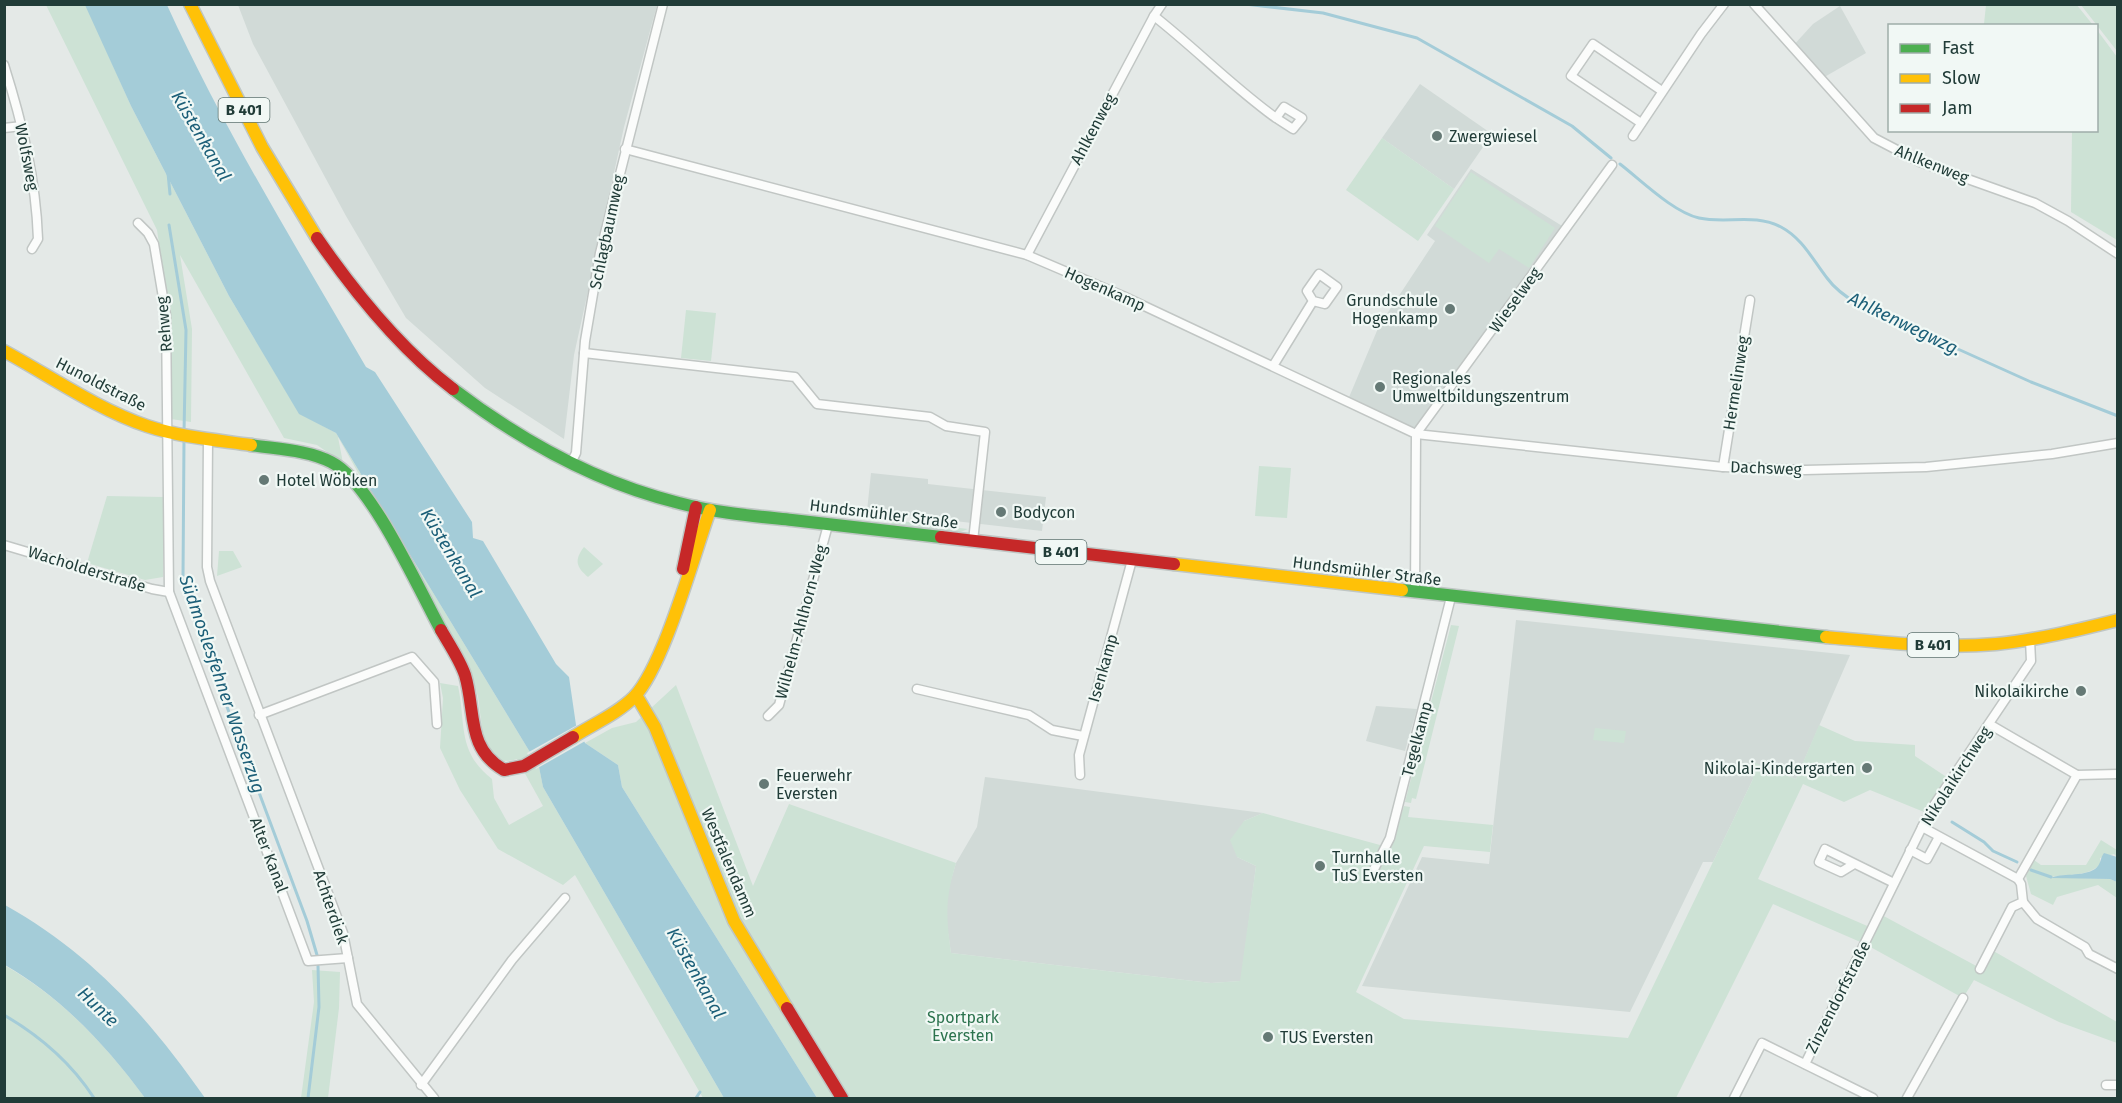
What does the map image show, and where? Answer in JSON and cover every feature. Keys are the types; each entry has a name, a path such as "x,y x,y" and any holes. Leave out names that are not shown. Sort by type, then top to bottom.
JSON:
{"main road":[{"name":"B 401","path":"190,4 211,50 320,243 362,300 415,356 451,387 505,425 571,463 645,495 710,510"},
{"name":"Hunoldstraße","path":"4,351 105,407 146,426 181,435"},
{"path":"181,435 317,456 346,472 375,509 464,672 471,697 474,731 484,755 490,762 504,770 524,766 591,727 636,695 660,653 710,510"},
{"path":"678,603 696,507"},
{"name":"Hundsmühler Straße","path":"710,510 1702,626 1902,644 1979,645 2030,640 2118,620"},
{"name":"Westfalendamm","path":"636,695 655,727 734,921 842,1098"}],"street":[{"name":"Schlagbaumweg","path":"571,463 576,453 584,353 600,253 663,4"},
{"name":"Ahlkenweg","path":"1027,255 1162,4"},
{"path":"1633,136 1724,4"},
{"name":"Ahlkenweg","path":"1754,4 1874,138 1920,162 2035,203 2068,220 2118,254"},
{"path":"1154,16 1197,49 1210,65 1252,101 1276,118"},
{"path":"1641,123 1571,76 1593,44 1662,91"},
{"name":"Wolfsweg","path":"4,65 22,126 37,218 38,239 32,249"},
{"path":"4,128 22,126"},
{"name":"Hogenkamp","path":"626,149 1027,255 1124,296 1416,434"},
{"name":"Wieselweg","path":"1416,434 1612,165"},
{"name":"Rehweg","path":"138,224 148,233 154,244 166,315 181,435"},
{"name":"Hermelinweg","path":"1723,467 1750,300"},
{"path":"1273,366 1313,301"},
{"path":"584,353 795,377 817,404 930,417 946,426 985,432 973,541"},
{"path":"1415,593 1416,434"},
{"name":"Dachsweg","path":"1416,434 1723,467 1805,470 1926,467 2052,454 2118,443"},
{"name":"Alter Kanal","path":"181,435 169,592 308,961 348,958"},
{"name":"Achterdiek","path":"208,440 207,567 210,581 343,933 357,1004 421,1085 434,1098"},
{"name":"Wilhelm-Ahlhorn-Weg","path":"768,716 779,705 828,525"},
{"name":"Wacholderstraße","path":"4,545 169,592"},
{"name":"Isenkamp","path":"1080,776 1079,754 1083,736 1132,560"},
{"name":"Tegelkamp","path":"1370,877 1390,838 1447,622 1451,597"},
{"name":"Nikolaikirchweg","path":"1872,928 1922,827 2031,661 2030,640"},
{"path":"260,715 412,657 434,682 437,724"},
{"path":"918,689 1029,715 1052,730 1083,736"},
{"path":"1989,724 2077,775 2118,774"},
{"path":"2018,879 2077,775"},
{"path":"1922,827 2018,879 2021,884 2023,902 2037,919 2085,947 2089,954 2118,969"},
{"name":"Nikolaikirchweg","path":"1910,850 1927,859 1939,837"},
{"path":"1854,864 1894,883"},
{"path":"421,1085 512,960 565,898"},
{"path":"1980,969 2013,907 2023,902"},
{"name":"Zinzendorfstraße","path":"1734,1098 1762,1043 1805,1064 1872,928"},
{"path":"1907,1098 1964,998"},
{"path":"1805,1064 1873,1098"},
{"path":"2106,1085 2118,1085"}],"shaded area":[{"path":"238,5 657,5 624,127 574,355 564,439 485,388 406,318 346,216 253,44"},
{"path":"1840,6 1866,53 1821,79 1792,47 1813,24"},
{"name":"Zwergwiesel","path":"1420,84 1492,134 1454,189 1382,138"},
{"name":"Grundschule Hogenkamp","path":"1471,169 1567,229 1416,434 1347,402 1379,326 1435,241 1427,235"},
{"path":"871,473 928,479 928,484 1046,497 1042,531 867,511"},
{"path":"1516,620 1850,655 1796,779 1753,763 1753,779 1713,862 1703,862 1630,1012 1362,986 1422,857 1489,864"},
{"path":"1376,706 1417,709 1405,751 1366,741"},
{"path":"985,777 1263,813 1244,821 1237,857 1256,866 1241,981 1211,983 951,953 945,912 947,893 956,863 977,827"}],"green space":[{"path":"2076,4 2092,24 1984,24 1986,5"},
{"path":"46,5 86,5 131,106 229,296 299,413 336,433 539,767 543,787 724,1098 703,1098 575,875 563,885 498,849 460,790 440,748 443,698 440,683 458,686 468,747 481,769 492,779 494,798 509,825 543,806 517,759 505,761 496,757 490,750 469,670 338,437 343,463 317,445 284,438 180,255 192,329 191,422 171,419 172,329 157,230"},
{"path":"2081,5 2117,5 2117,51 2098,24"},
{"path":"2098,31 2117,57 2117,240 2071,212 2072,132 2098,132"},
{"path":"1382,138 1454,189 1418,241 1346,190"},
{"path":"1471,172 1555,228 1529,268 1499,249 1489,263 1435,226"},
{"path":"686,310 716,313 711,361 681,358"},
{"path":"1259,466 1291,468 1287,518 1255,516"},
{"path":"107,496 164,497 163,577 145,580 87,563"},
{"path":"892,520 968,529 955,534 891,526"},
{"path":"584,547 603,564 588,577 578,563"},
{"path":"219,551 233,551 242,567 217,576"},
{"path":"1451,625 1459,626 1416,799 1412,798 1411,803 1405,802"},
{"name":"Sportpark Eversten","path":"676,685 753,886 789,804 956,863 948,908 951,953 1211,983 1240,981 1256,866 1237,857 1230,840 1244,821 1263,813 1391,848 1404,806 1410,807 1408,817 1493,825 1490,852 1424,846 1356,992 1404,1019 1628,1038 1753,779 1753,762 1796,779 1819,725 1855,741 1915,745 1915,756 1951,780 1929,814 1870,790 1844,802 1803,784 1758,879 1872,928 1880,914 1980,968 1990,949 2117,1022 2117,1043 2059,1022 1974,980 1963,998 1865,944 1773,904 1676,1098 817,1098 622,787 618,765 585,743 612,728 636,722"},
{"path":"1595,728 1626,731 1624,743 1593,740"},
{"path":"2101,840 2117,850 2117,857 2114,854 2100,858 2100,865 2089,872 2051,877 2110,879 2117,882 2117,898 2098,885 2057,897 2053,905 2031,894 2026,876 2034,860 2041,865 2086,865"},
{"path":"4,965 45,992 82,1024 99,1041 145,1098 5,1098"},
{"path":"312,970 340,972 339,1008 328,1098 301,1098 314,1002"}],"water":[{"name":"Küstenkanal","path":"85,5 167,5 212,98 366,367 375,372 472,522 473,538 483,541 556,664 569,677 576,725 585,743 618,765 622,787 817,1098 724,1098 543,787 539,767 336,433 299,414 229,296 131,106"},
{"path":"2104,853 2117,857 2117,882 2110,879 2051,878 2095,869"},
{"name":"Hunte","path":"5,905 65,944 116,990 140,1014 205,1098 145,1098 99,1041 82,1024 45,992 5,965"}],"pier":[{"path":"579,724 587,740 536,769 527,753"}],"waterway":[{"path":"1245,4 1323,13 1417,38 1572,126 1611,158"},
{"name":"Ahlkenwegwzg.","path":"1620,164 1668,203 1689,215 1709,220 1761,221 1781,227 1801,243 1834,286 1858,304 2031,382 2118,416"},
{"name":"Südmoslesfehner Wasserzug","path":"168,173 170,194"},
{"name":"Südmoslesfehner Wasserzug","path":"169,225 186,330 184,433"},
{"name":"Südmoslesfehner Wasserzug","path":"184,440 183,578 189,605 307,921 317,955"},
{"path":"1952,822 1984,842 1993,851 2017,862"},
{"path":"2031,870 2051,877"},
{"name":"Südmoslesfehner Wasserzug","path":"308,1098 319,1007 318,966"},
{"path":"4,1015 30,1032 65,1062 94,1098"},
{"path":"696,1098 700,1092"}],"traffic: fast":[{"path":"453,389 505,426 560,458 589,472 648,494 721,512 941,537"},
{"path":"251,445 312,455 331,462 346,473 377,513 407,564 441,630"},
{"path":"1402,590 1826,637"}],"traffic: slow":[{"path":"190,4 262,147 317,238"},
{"path":"4,351 128,419 172,433 251,445"},
{"path":"573,737 620,709 634,697 645,682 667,636 710,510"},
{"path":"1174,564 1402,590"},
{"path":"1826,637 1953,646 1996,644 2073,631 2118,620"},
{"path":"636,695 655,727 734,921 787,1008"}],"traffic: jam":[{"path":"317,238 347,279 396,338 453,389"},
{"path":"683,569 696,507"},
{"path":"941,537 1174,564"},
{"path":"441,630 463,669 474,728 483,751 492,761 504,770 524,766 573,737"},
{"path":"787,1008 842,1098"}],"place":[{"name":"Zwergwiesel","path":"1437,136"},
{"name":"Grundschule Hogenkamp","path":"1450,309"},
{"name":"Regionales Umweltbildungszentrum","path":"1380,387"},
{"name":"Hotel Wöbken","path":"264,480"},
{"name":"Bodycon","path":"1001,512"},
{"name":"Nikolaikirche","path":"2081,691"},
{"name":"Nikolai-Kindergarten","path":"1867,768"},
{"name":"Feuerwehr Eversten","path":"764,784"},
{"name":"Turnhalle TuS Eversten","path":"1320,866"},
{"name":"TUS Eversten","path":"1268,1037"}]}
